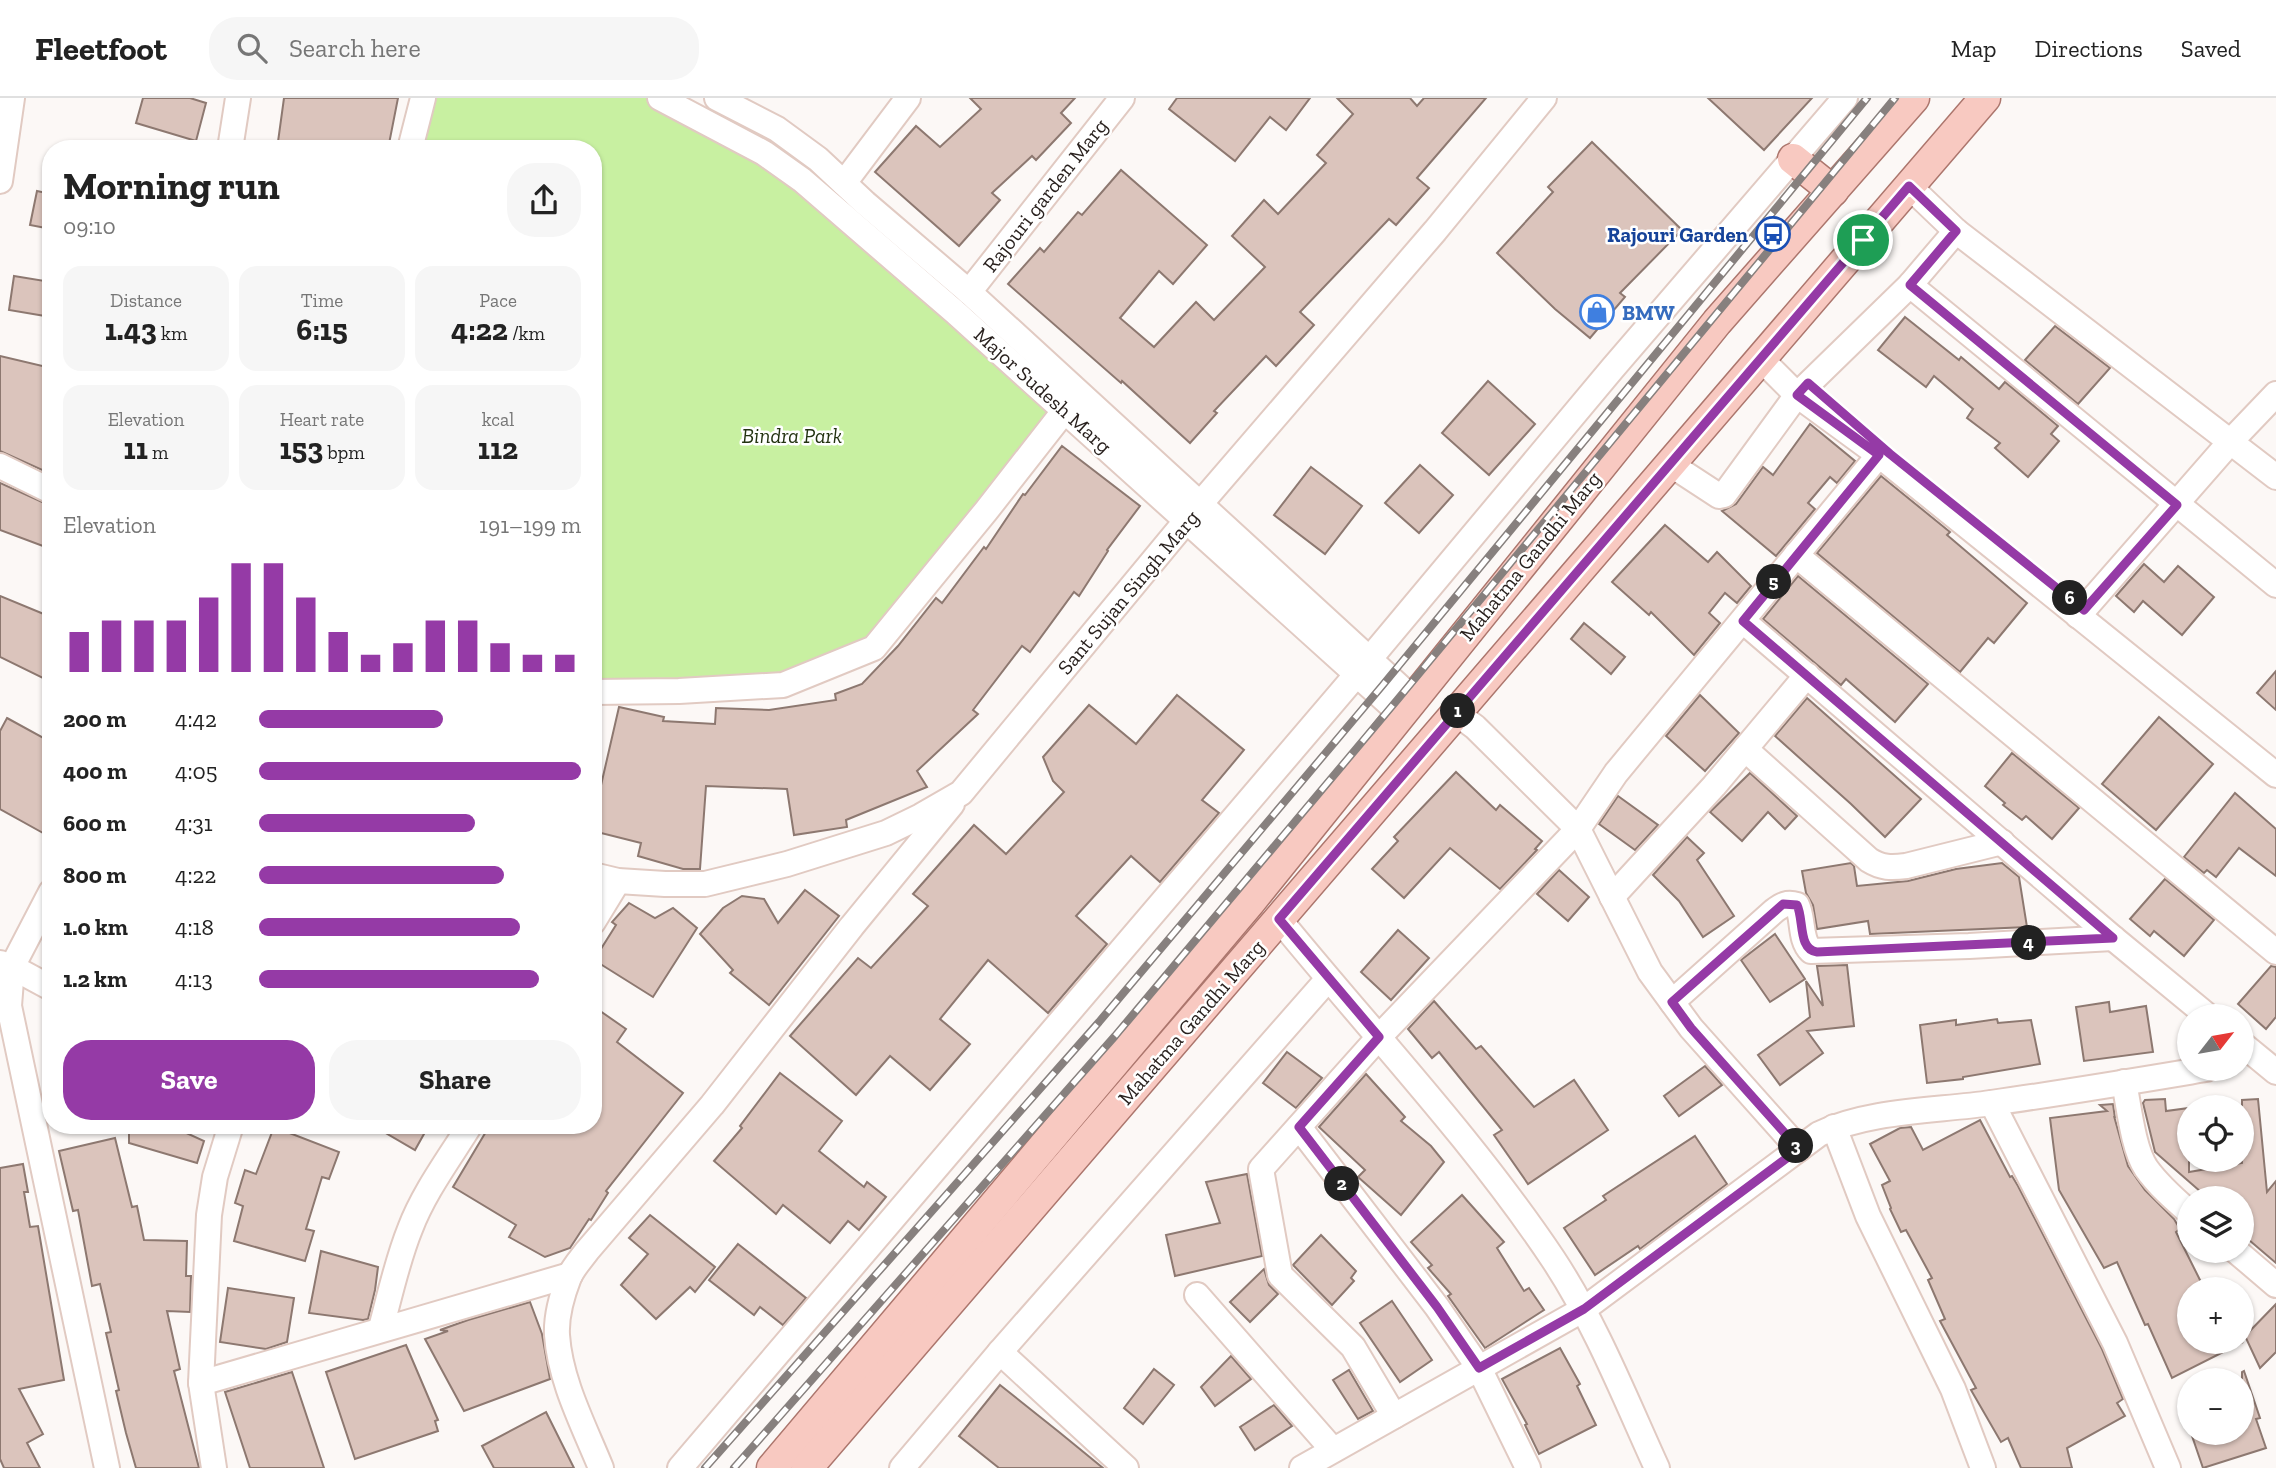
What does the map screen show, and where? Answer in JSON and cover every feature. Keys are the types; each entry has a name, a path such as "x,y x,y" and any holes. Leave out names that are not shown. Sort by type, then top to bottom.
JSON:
{"main road":[{"name":"Mahatma Gandhi Marg","path":"772,1468 1250,902 1717,322 1914,98"},
{"name":"Mahatma Gandhi Marg","path":"807,1468 1985,98"},
{"path":"1793,159 1833,191"}],"street":[{"path":"0,181 12,98"},
{"path":"412,140 423,98"},
{"name":"Major Sudesh Marg","path":"660,98 784,166 1065,410 1195,512"},
{"path":"844,183 908,98"},
{"name":"Rajouri garden Marg","path":"969,292 1122,98"},
{"name":"Sant Sujan Singh Marg","path":"602,877 618,881 705,884 786,864 886,833 961,793 1544,98"},
{"path":"680,1468 1845,98"},
{"path":"230,140 233,101"},
{"name":"Major Sudesh Marg","path":"729,101 797,143 969,292 1195,512 1408,707"},
{"path":"784,166 797,143"},
{"path":"1909,186 1956,231 2276,477"},
{"path":"1670,464 1723,496 1802,389 1910,285 1956,231"},
{"path":"1910,285 2276,585"},
{"path":"1765,354 1879,455 2081,613 2276,760"},
{"path":"1802,389 1890,454 2276,775"},
{"path":"2081,613 2231,441 2276,394"},
{"path":"602,692 783,685 874,648 1065,410"},
{"path":"1394,1416 1353,1347 1280,1275 1261,1169 1379,1037 1578,829 1616,773 1879,455"},
{"path":"0,466 42,487"},
{"path":"1796,555 2276,952"},
{"path":"1743,621 2193,1004"},
{"path":"1612,897 1714,786 1807,675"},
{"path":"1457,713 1475,727 1578,829 1650,972 1691,1028 1799,1149"},
{"path":"1745,749 1868,860 1879,866 1906,866 2002,842"},
{"path":"601,1468 559,1355 556,1333 559,1310 570,1275 587,1251 712,1105 852,926 961,793"},
{"path":"602,907 618,881"},
{"path":"1672,1002 1783,904 1797,905 1806,946 1817,952 2113,938"},
{"path":"42,907 6,965 9,1006 107,1468"},
{"path":"1279,919 1421,1085 1553,1259 1584,1309 1657,1468"},
{"path":"6,965 42,983"},
{"path":"902,1468 1000,1352 1328,979"},
{"path":"1302,1468 1584,1309 1819,1134 1833,1127 1863,1119 1992,1103 2177,1074"},
{"path":"2123,1082 2140,1156 2146,1168 2177,1202"},
{"path":"1992,1103 2115,1343 2168,1468"},
{"path":"1299,1127 1437,1307 1479,1368 1528,1468"},
{"path":"1833,1127 1868,1216 1953,1389 1983,1468"},
{"path":"214,1468 201,1383 209,1215 215,1177 228,1134"},
{"path":"381,1328 410,1227 465,1134"},
{"path":"2250,1263 2276,1285"},
{"path":"201,1383 381,1328 475,1304 570,1275"},
{"path":"1197,1295 1333,1450"},
{"path":"1000,1352 1123,1467"}],"green space":[{"name":"Bindra Park","path":"423,98 658,98 784,166 1065,410 874,648 783,685 602,691 602,140 412,140"}],"building":[{"path":"143,98 190,98 206,103 196,140 136,123"},
{"path":"284,98 398,98 390,140 278,140"},
{"path":"970,98 1075,98 1061,113 1071,123 1036,160 1032,156 992,193 1000,200 959,246 875,172 916,126 940,147 981,109"},
{"path":"1177,98 1310,98 1286,130 1270,117 1235,161 1169,109"},
{"path":"1337,98 1410,98 1417,106 1424,98 1486,98 1417,178 1429,188 1396,225 1389,219 1300,312 1314,325 1276,366 1266,356 1214,411 1217,413 1190,443 1008,284 1040,248 1044,252 1078,212 1082,215 1121,170 1207,245 1173,284 1159,271 1120,318 1154,347 1196,302 1214,320 1265,267 1232,236 1264,200 1278,214 1326,163 1317,155 1353,114"},
{"path":"1708,98 1812,98 1764,150"},
{"path":"1592,142 1682,230 1620,293 1625,297 1590,338 1555,309 1497,253 1553,192 1548,187"},
{"path":"37,191 42,192 42,227 30,225"},
{"path":"14,276 42,281 42,316 9,310"},
{"path":"1905,317 1959,360 1961,357 1999,389 2005,382 2058,426 2051,434 2059,441 2028,477 1995,448 2000,443 1967,418 1973,409 1934,376 1926,387 1878,350"},
{"path":"2055,326 2110,368 2078,404 2025,360"},
{"path":"0,356 42,366 42,470 0,451"},
{"path":"1488,381 1535,424 1489,475 1442,433"},
{"path":"1810,424 1855,461 1837,483 1830,477 1808,503 1815,509 1776,556 1722,511 1736,504 1763,467 1773,475"},
{"path":"1062,446 1140,506 1107,550 1079,596 1074,592 1030,652 1022,646 973,710 978,714 917,771 927,787 846,820 847,827 794,835 787,789 706,786 700,869 683,869 638,856 641,843 602,833 602,781 619,707 664,717 663,721 715,724 716,708 769,710 836,700 835,694 862,684 898,646 936,598 942,603 984,547 986,549 1023,494 1025,495"},
{"path":"1420,465 1453,495 1419,533 1385,503"},
{"path":"1311,467 1362,506 1325,554 1274,515"},
{"path":"1881,476 1950,532 1947,535 2027,603 1994,643 1988,638 1960,672 1817,553"},
{"path":"0,483 42,502 42,546 0,530"},
{"path":"1665,525 1708,562 1717,552 1751,586 1737,603 1725,593 1709,613 1720,623 1694,655 1651,612 1649,615 1612,582"},
{"path":"2144,564 2164,582 2178,566 2214,597 2182,635 2143,601 2134,612 2116,596"},
{"path":"1798,576 1928,684 1895,722 1846,679 1841,685 1763,619"},
{"path":"0,596 42,613 42,678 0,657"},
{"path":"1584,623 1625,657 1611,674 1571,639"},
{"path":"2276,671 2276,710 2257,693"},
{"path":"1177,695 1244,750 1202,800 1219,813 1160,882 1131,856 1076,916 1107,944 1048,1013 988,960 940,1019 970,1044 930,1090 890,1056 856,1095 790,1036 858,958 871,968 928,906 913,894 974,825 1006,854 1064,792 1053,781 1043,757 1089,705 1136,744"},
{"path":"1700,695 1739,733 1705,771 1666,736"},
{"path":"1807,698 1921,799 1885,837 1775,736"},
{"path":"2159,717 2213,764 2156,830 2102,784"},
{"path":"7,718 42,737 42,832 0,809 0,731"},
{"path":"2012,753 2079,808 2052,839 2026,816 2022,820 2003,805 2005,803 1985,786"},
{"path":"1456,772 1496,810 1500,805 1542,841 1535,849 1537,850 1500,889 1450,848 1404,898 1372,869 1398,841 1394,837"},
{"path":"1750,773 1797,816 1785,829 1768,812 1742,841 1710,812"},
{"path":"2235,793 2276,829 2276,876 2239,848 2216,877 2207,870 2204,873 2184,857"},
{"path":"1618,796 1658,825 1635,850 1599,824"},
{"path":"1687,837 1704,853 1697,860 1734,916 1703,937 1679,901 1653,875"},
{"path":"1851,863 1854,866 1857,886 1908,881 1956,869 2002,863 2019,877 2027,927 1870,934 1868,921 1817,929 1813,905 1806,893 1802,871"},
{"path":"1559,870 1589,897 1568,921 1537,894"},
{"path":"2165,879 2214,920 2184,956 2154,931 2150,936 2130,919"},
{"path":"805,890 839,916 769,1005 730,973 733,970 700,934 723,908 742,896 764,899 778,923"},
{"path":"629,903 655,918 673,908 697,928 653,997 602,965 602,947 616,925 612,922"},
{"path":"1398,930 1429,958 1391,1000 1361,972"},
{"path":"1775,934 1805,979 1770,1002 1741,960"},
{"path":"1847,965 1854,1026 1807,1031 1823,1053 1780,1085 1758,1055 1810,1017 1806,981 1823,1006 1817,966"},
{"path":"2271,966 2276,967 2276,1017 2266,1029 2254,1018 2254,1004 2238,1004"},
{"path":"1434,1001 1476,1049 1481,1046 1534,1107 1574,1080 1608,1130 1528,1184 1494,1135 1502,1130 1439,1052 1432,1058 1408,1029"},
{"path":"2109,1002 2110,1012 2146,1006 2153,1052 2084,1061 2076,1007"},
{"path":"602,1012 626,1029 617,1042 683,1093 606,1191 608,1193 591,1220 589,1219 570,1248 545,1257 509,1237 516,1225 453,1187 485,1134 602,1134"},
{"path":"1997,1019 1998,1023 2031,1020 2040,1064 1927,1083 1920,1025 1956,1020 1956,1025"},
{"path":"1287,1052 1322,1078 1296,1108 1263,1083"},
{"path":"1705,1066 1722,1085 1679,1116 1664,1096"},
{"path":"780,1073 842,1121 819,1151 864,1187 867,1182 886,1197 859,1230 848,1221 830,1243 783,1205 776,1214 714,1161 742,1128 740,1126"},
{"path":"1366,1074 1405,1117 1401,1121 1431,1146 1444,1162 1401,1215 1358,1177 1365,1170 1319,1127"},
{"path":"2165,1099 2166,1111 2177,1110 2177,1171 2155,1152 2143,1103 2145,1100"},
{"path":"2254,1099 2258,1099 2267,1192 2276,1181 2276,1263 2254,1244 2254,1186 2194,1186 2178,1172 2254,1172"},
{"path":"2113,1104 2128,1166 2145,1190 2177,1224 2177,1263 2192,1263 2198,1277 2177,1277 2177,1354 2219,1354 2192,1368 2177,1368 2177,1375 2172,1378 2117,1262 2104,1268 2059,1190 2050,1118 2107,1111 2100,1105"},
{"path":"1980,1120 2010,1177 2012,1176 2018,1186 2102,1349 2123,1399 2117,1403 2125,1416 2067,1448 2072,1468 2021,1468 2008,1438 2001,1442 1971,1390 1976,1388 1940,1321 1945,1319 1928,1280 1932,1278 1906,1230 1901,1232 1890,1209 1882,1185 1890,1181 1870,1144 1900,1128 1911,1127 1923,1150"},
{"path":"129,1134 189,1134 204,1141 197,1163 129,1143"},
{"path":"271,1134 292,1134 339,1152 329,1179 322,1177 306,1229 314,1231 305,1261 234,1241 243,1206 235,1203 245,1170 256,1174"},
{"path":"387,1134 424,1134 415,1150"},
{"path":"1695,1136 1727,1184 1640,1249 1638,1246 1595,1275 1564,1228 1606,1200 1603,1196"},
{"path":"115,1138 132,1207 137,1206 144,1240 187,1241 186,1276 191,1276 190,1312 167,1311 180,1369 174,1371 199,1468 136,1468 126,1433 116,1391 119,1390 106,1333 111,1332 100,1284 92,1286 78,1210 73,1211 59,1151"},
{"path":"23,1164 30,1227 38,1226 64,1380 19,1389 43,1434 27,1443 40,1468 4,1468 0,1459 0,1168"},
{"path":"1247,1174 1262,1256 1175,1276 1166,1235 1220,1223 1206,1182"},
{"path":"1462,1195 1504,1242 1497,1248 1524,1291 1529,1288 1544,1310 1485,1348 1448,1296 1451,1294 1428,1268 1432,1265 1411,1242"},
{"path":"650,1215 715,1267 695,1292 690,1287 656,1319 621,1285 648,1254 629,1238"},
{"path":"1321,1235 1356,1271 1351,1278 1354,1281 1332,1305 1293,1265"},
{"path":"738,1244 806,1298 783,1325 760,1307 754,1315 709,1280"},
{"path":"321,1251 378,1267 368,1319 309,1313"},
{"path":"1264,1269 1269,1285 1278,1294 1250,1322 1230,1302"},
{"path":"228,1288 294,1298 287,1342 266,1349 220,1342"},
{"path":"1392,1301 1432,1360 1400,1382 1360,1323"},
{"path":"530,1302 542,1334 550,1379 464,1411 425,1339 448,1331 440,1330 468,1320"},
{"path":"2276,1304 2276,1352 2260,1368 2253,1354 2254,1327"},
{"path":"406,1345 438,1420 435,1421 438,1431 355,1459 326,1372"},
{"path":"1560,1348 1580,1384 1577,1386 1596,1425 1539,1454 1525,1425 1527,1424 1502,1379"},
{"path":"1231,1356 1251,1379 1215,1406 1201,1387"},
{"path":"1154,1369 1174,1385 1143,1424 1124,1408"},
{"path":"1349,1370 1373,1411 1358,1419 1333,1380"},
{"path":"292,1372 324,1468 250,1468 225,1392"},
{"path":"1000,1385 1103,1468 999,1468 959,1436"},
{"path":"2254,1400 2260,1418 2256,1419 2266,1448 2203,1468 2195,1445 2254,1445"},
{"path":"1274,1405 1292,1426 1255,1450 1240,1427"},
{"path":"546,1412 574,1468 494,1468 482,1446"}],"railway":[{"path":"705,1468 1099,1022 1382,686 1867,98"},
{"path":"734,1468 1115,1036 1398,699 1895,98"}],"place":[{"name":"Rajouri Garden","path":"1773,234"},
{"name":"BMW","path":"1597,312"}],"route":[{"path":"1909,186 1956,231 1910,285 2177,505 2084,610 1890,454 1808,383 1797,395 1879,455 1743,621 2113,938 1817,952 1806,946 1797,905 1783,904 1672,1002 1691,1028 1799,1149 1584,1309 1479,1368 1437,1307 1299,1127 1379,1037 1279,919 1863,240 1909,186"}]}
